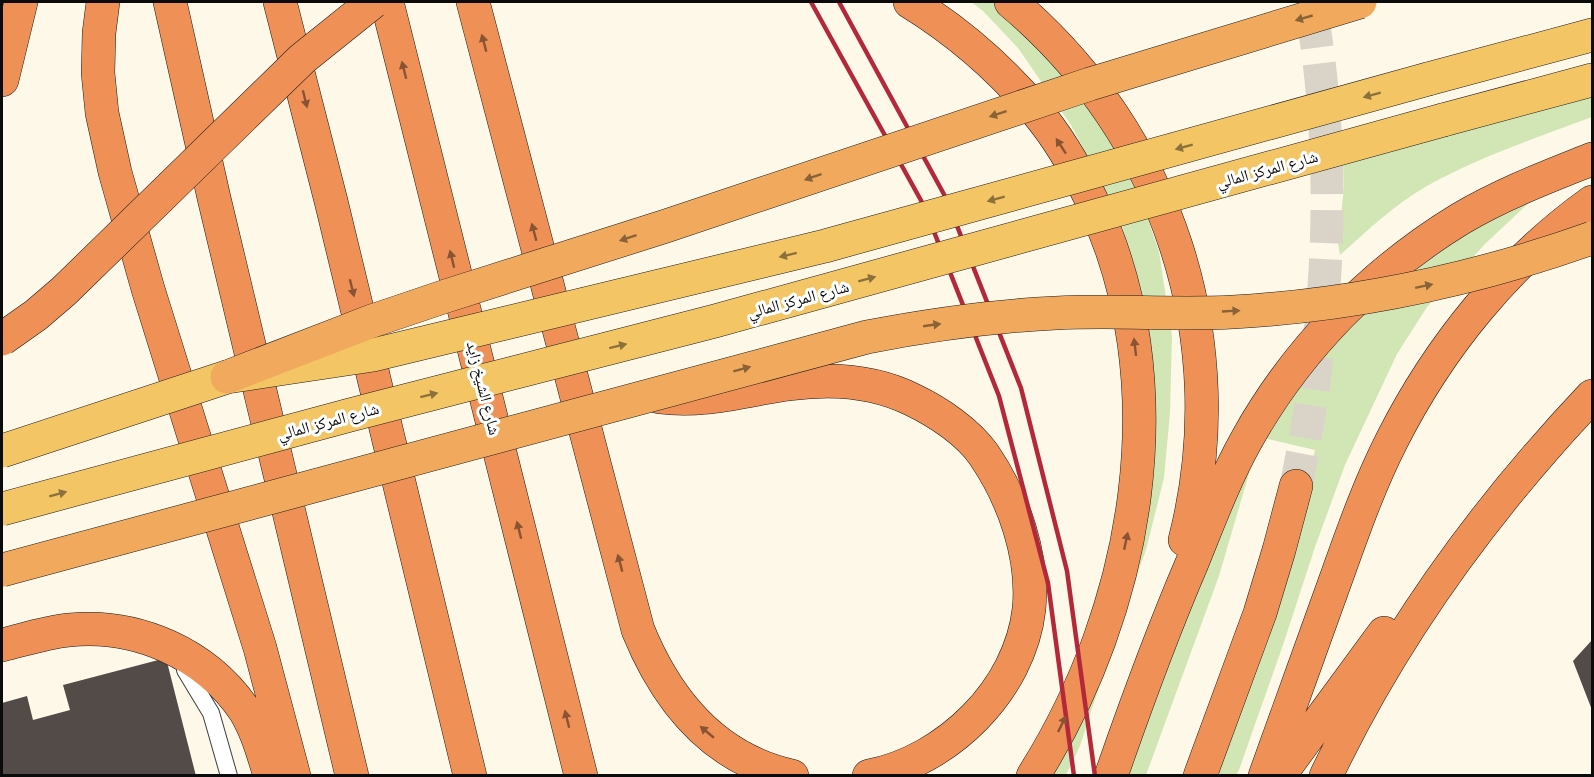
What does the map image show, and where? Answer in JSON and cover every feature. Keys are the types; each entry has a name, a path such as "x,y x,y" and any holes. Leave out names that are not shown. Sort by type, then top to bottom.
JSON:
{"highway":[{"path":"2,80 21,2"},
{"path":"103,2 99,33 98,73 102,113 130,231 260,648 294,776"},
{"path":"170,2 217,210 350,766"},
{"path":"280,2 334,213 470,776"},
{"path":"2,339 36,315 64,291 302,59 334,31 373,2"},
{"name":"شارع الشيخ زايد","path":"387,2 581,776"},
{"path":"473,2 638,630 649,658 664,686 683,710 705,731 730,750 756,765 792,776"},
{"path":"910,2 946,26 994,66 1037,111 1061,144 1082,179 1110,244 1125,293 1133,333 1138,373 1139,455 1134,496 1122,557 1106,617 1092,656 1058,732 1033,776"},
{"path":"1011,2 1069,60 1094,89 1121,129 1154,188 1165,214 1181,260 1190,297 1201,373 1200,451 1196,489 1188,527 1159,641"},
{"path":"226,377 372,321 435,300 666,226 1090,84 1360,2"},
{"path":"1111,776 1159,641 1228,477 1248,438 1277,392 1325,331 1356,299 1423,243 1498,198 1593,159"},
{"path":"1265,776 1359,515 1392,440 1411,404 1458,334 1485,300 1547,238 1593,202"},
{"path":"2,570 867,337 924,326 990,318 1057,313 1233,312 1344,300 1421,287 1488,271 1593,238"},
{"path":"645,395 673,399 701,398 729,396 788,384 821,381 852,382 883,388 912,399 940,415 964,434 983,454 1011,506 1026,558 1030,585 1023,637 1001,685 966,725 942,746 914,761 884,773 869,776"},
{"path":"1326,776 1367,696 1468,542 1515,483 1593,396"},
{"path":"1200,776 1260,613 1296,486"},
{"path":"1279,776 1393,621 1417,593 1468,542"},
{"path":"2,645 68,630 99,629 131,633 161,643 211,673 230,691 258,736 270,776"}],"main road":[{"path":"2,451 226,377 373,355 825,246 1593,35"},
{"name":"شارع المركز المالي","path":"2,509 361,412 715,321 1443,120 1593,81"}],"lane":[{"path":"185,670 211,713 229,776"}],"green space":[{"path":"971,2 1007,2 1102,128 1143,204 1159,252 1172,336 1170,413 1164,478 1146,550 1080,746 1066,775 1021,775 1065,696 1148,424 1151,353 1136,277 1120,218 1071,125 1018,48 983,11"},
{"path":"1592,90 1592,117 1487,157 1427,186 1393,209 1340,255 1338,243 1344,187 1343,159"},
{"path":"1532,200 1485,244 1427,307 1397,354 1345,465 1239,770 1236,775 1215,776 1296,525 1315,450 1255,436 1417,241"},
{"path":"1255,437 1250,470 1219,576 1146,775 1127,776"}],"building":[{"path":"1592,640 1592,710 1573,661"},
{"path":"166,658 196,776 2,776 2,703 27,696 33,720 70,710 63,685"}],"tunnel":[{"path":"1296,486 1316,366 1323,305 1326,245 1325,123 1310,2"}],"railway":[{"path":"811,2 923,204 999,396 1048,583 1074,776"},
{"path":"839,2 946,198 1021,388 1067,571 1095,776"}]}
